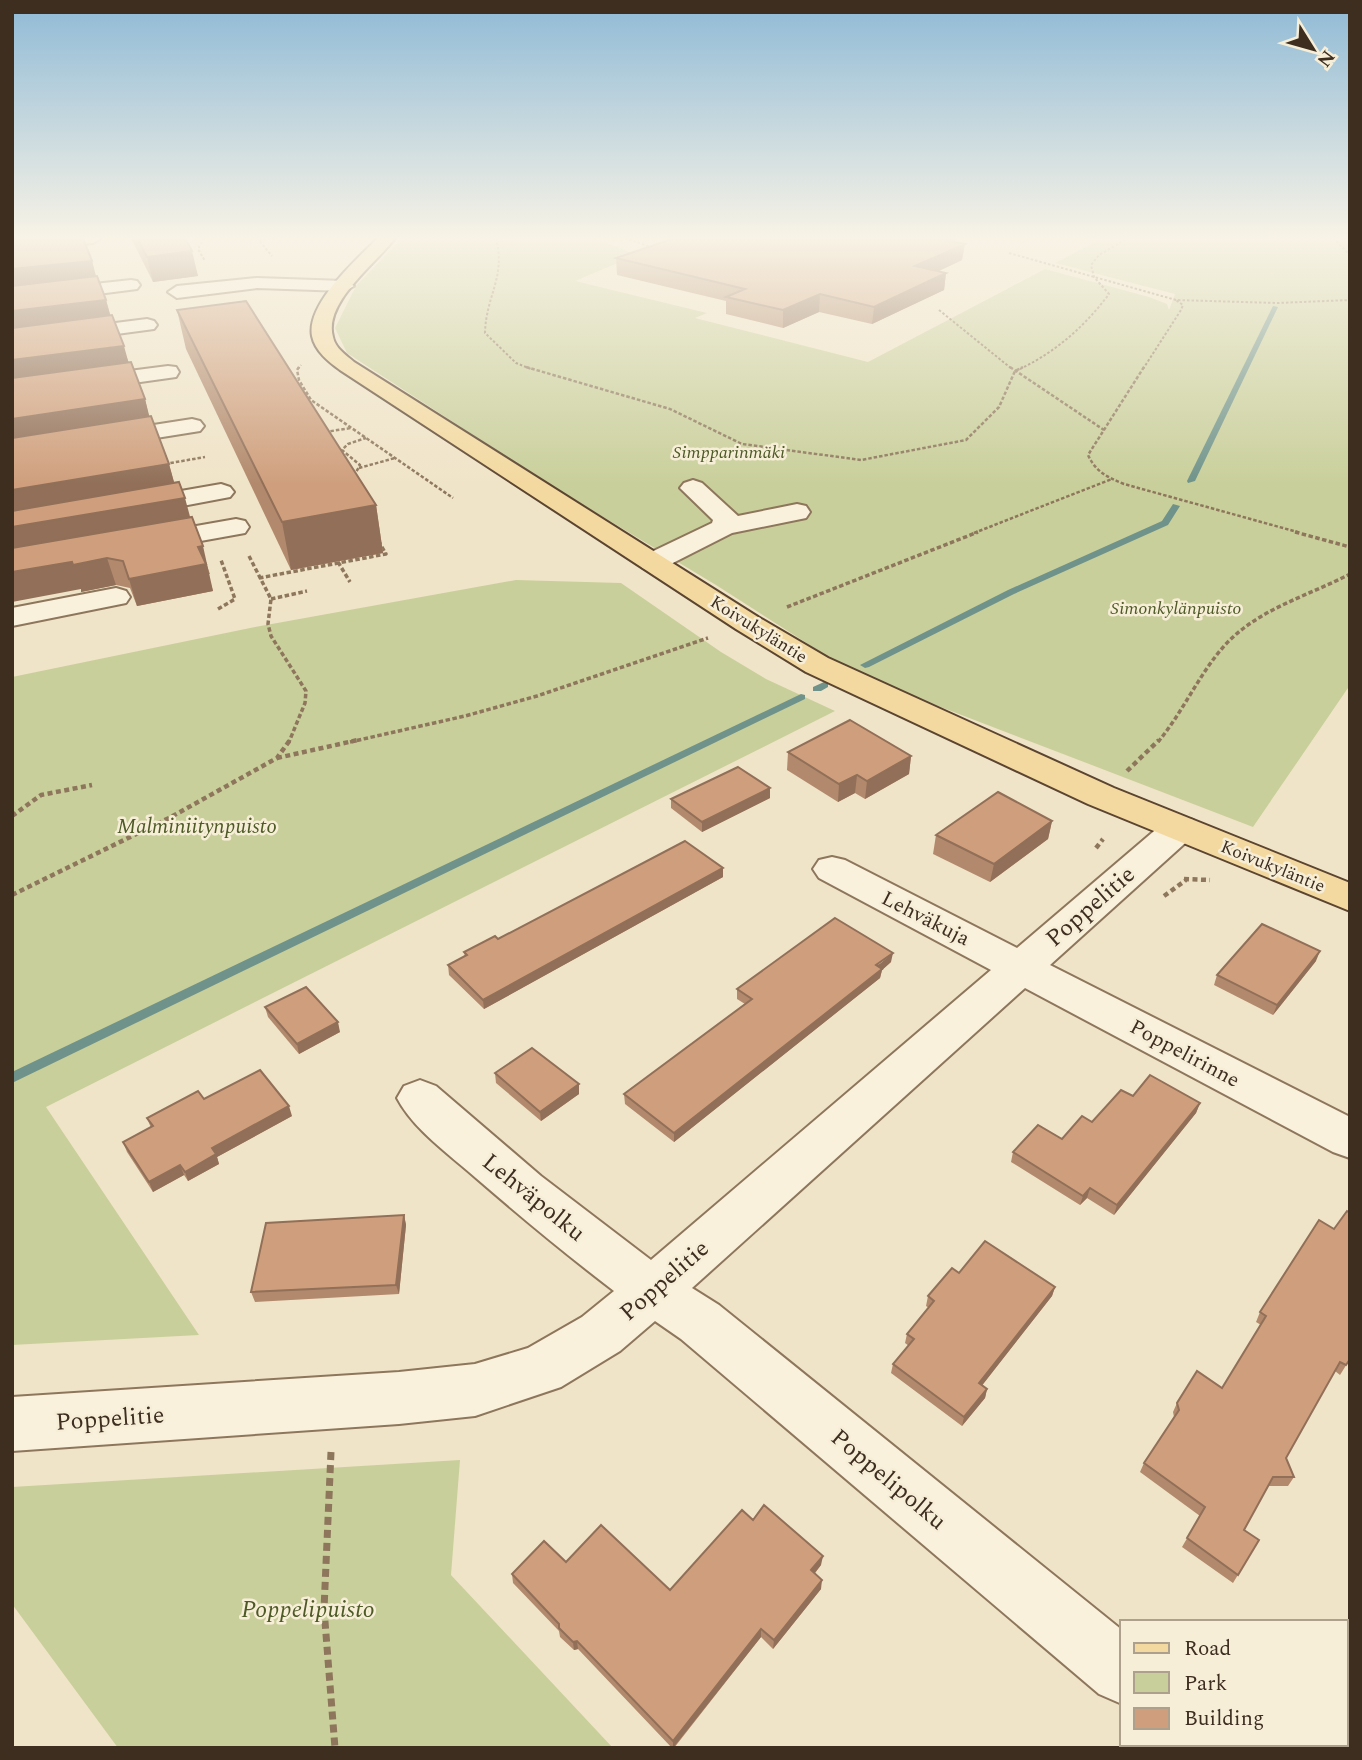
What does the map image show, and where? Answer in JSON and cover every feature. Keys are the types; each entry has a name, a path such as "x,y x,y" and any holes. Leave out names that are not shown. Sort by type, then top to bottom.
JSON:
{"main road":[{"name":"Koivukyläntie","path":"322,320 322,336 334,355 653,562 733,629 1101,796 1350,898"}],"street":[{"path":"12,342 147,325"},
{"path":"12,393 169,372"},
{"path":"12,454 192,426"},
{"path":"693,488 726,518 724,527"},
{"path":"115,511 221,492"},
{"path":"653,562 724,527 797,512"},
{"path":"118,548 236,527"},
{"path":"12,617 116,597"},
{"name":"Poppelitie","path":"12,1424 399,1398 475,1390 542,1369 601,1334 653,1291 1180,828"},
{"name":"Lehväkuja","path":"832,869 1021,966"},
{"name":"Poppelirinne","path":"1021,966 1350,1139"},
{"name":"Lehväpolku","path":"420,1098 442,1122 613,1262 653,1291"},
{"name":"Poppelipolku","path":"653,1291 700,1322 1120,1669"}],"path":[{"path":"484,320 485,333 516,362 554,377 670,409 742,444 861,460 966,440 999,407 1015,371 1044,357 1089,320"},
{"path":"952,320 1015,371 1104,430"},
{"path":"1174,320 1087,455 1093,466 1112,479 1161,496 1350,547"},
{"path":"302,363 297,370 299,380 312,400 453,498"},
{"path":"313,434 352,427"},
{"path":"349,485 360,465 342,450 348,444 367,438"},
{"path":"157,465 205,457"},
{"path":"358,468 396,458"},
{"path":"12,895 160,823 277,758 466,716 537,696 733,629 1112,479"},
{"path":"277,758 296,728 305,703 306,691 271,636 268,624 271,599 258,576 386,554 373,532"},
{"path":"338,562 350,582"},
{"path":"1119,777 1144,758 1167,731 1225,645 1237,633 1260,618 1350,574"},
{"path":"271,599 307,591"},
{"path":"12,816 41,795 92,785"},
{"path":"331,1452 324,1609 335,1748"}],"green space":[{"path":"339,320 703,320 868,362 948,320 1350,320 1350,685 1253,827 855,674 716,585 550,485 347,353 335,328"},
{"name":"Malminiitynpuisto","path":"516,580 621,583 721,652 766,679 835,711 46,1107 199,1335 12,1345 12,677 255,627"},
{"name":"Poppelipuisto","path":"460,1460 451,1575 613,1748 118,1748 12,1604 12,1487"}],"building":[{"path":"73,320 114,320 124,346 12,360 12,328"},
{"path":"182,320 258,320 376,505 282,522"},
{"path":"131,362 145,399 12,419 12,378"},
{"path":"151,416 169,464 12,490 12,438"},
{"path":"179,482 185,498 12,527 12,511"},
{"path":"192,517 203,546 198,547 206,564 129,579 123,561 107,558 12,572 12,548"},
{"path":"850,720 911,756 867,781 857,775 839,784 788,752"},
{"path":"738,767 770,788 702,822 671,799"},
{"path":"998,792 1052,821 994,864 936,835"},
{"path":"685,841 723,868 483,1000 448,965 467,955 464,952 495,936 498,939"},
{"path":"835,918 893,953 876,965 882,969 674,1133 624,1094 752,999 737,989"},
{"path":"1262,924 1320,951 1277,1005 1217,975"},
{"path":"306,987 338,1022 297,1044 265,1007"},
{"path":"532,1048 579,1084 540,1112 495,1073"},
{"path":"260,1070 289,1106 212,1148 216,1154 185,1172 180,1165 149,1182 123,1142 153,1126 147,1118 198,1091 204,1099"},
{"path":"1150,1075 1200,1103 1117,1205 1090,1188 1083,1196 1013,1152 1038,1125 1062,1139 1082,1116 1092,1122 1121,1090 1133,1096"},
{"path":"1347,1211 1350,1213 1350,1359 1346,1365 1340,1362 1286,1458 1294,1477 1273,1477 1244,1530 1259,1540 1238,1575 1187,1538 1205,1507 1144,1463 1179,1410 1177,1403 1197,1371 1222,1388 1266,1316 1260,1312 1319,1220 1334,1229"},
{"path":"404,1215 396,1285 251,1292 266,1223"},
{"path":"985,1241 1055,1287 979,1383 987,1389 964,1417 893,1364 914,1339 907,1334 934,1301 928,1296 952,1268 959,1273"},
{"path":"764,1505 823,1556 811,1570 822,1580 774,1640 761,1629 673,1741 577,1641 573,1642 559,1628 559,1624 512,1574 544,1541 566,1562 601,1525 670,1590 742,1510 753,1520"}],"waterway":[{"path":"1191,481 1269,320"},
{"path":"1182,498 1184,494"},
{"path":"865,665 1011,592 1165,523 1176,506"},
{"path":"817,689 824,685"},
{"path":"12,1078 801,697"}],"park label":[{"name":"Simpparinmäki","path":"729,452"},
{"name":"Simonkylänpuisto","path":"1176,608"}]}
